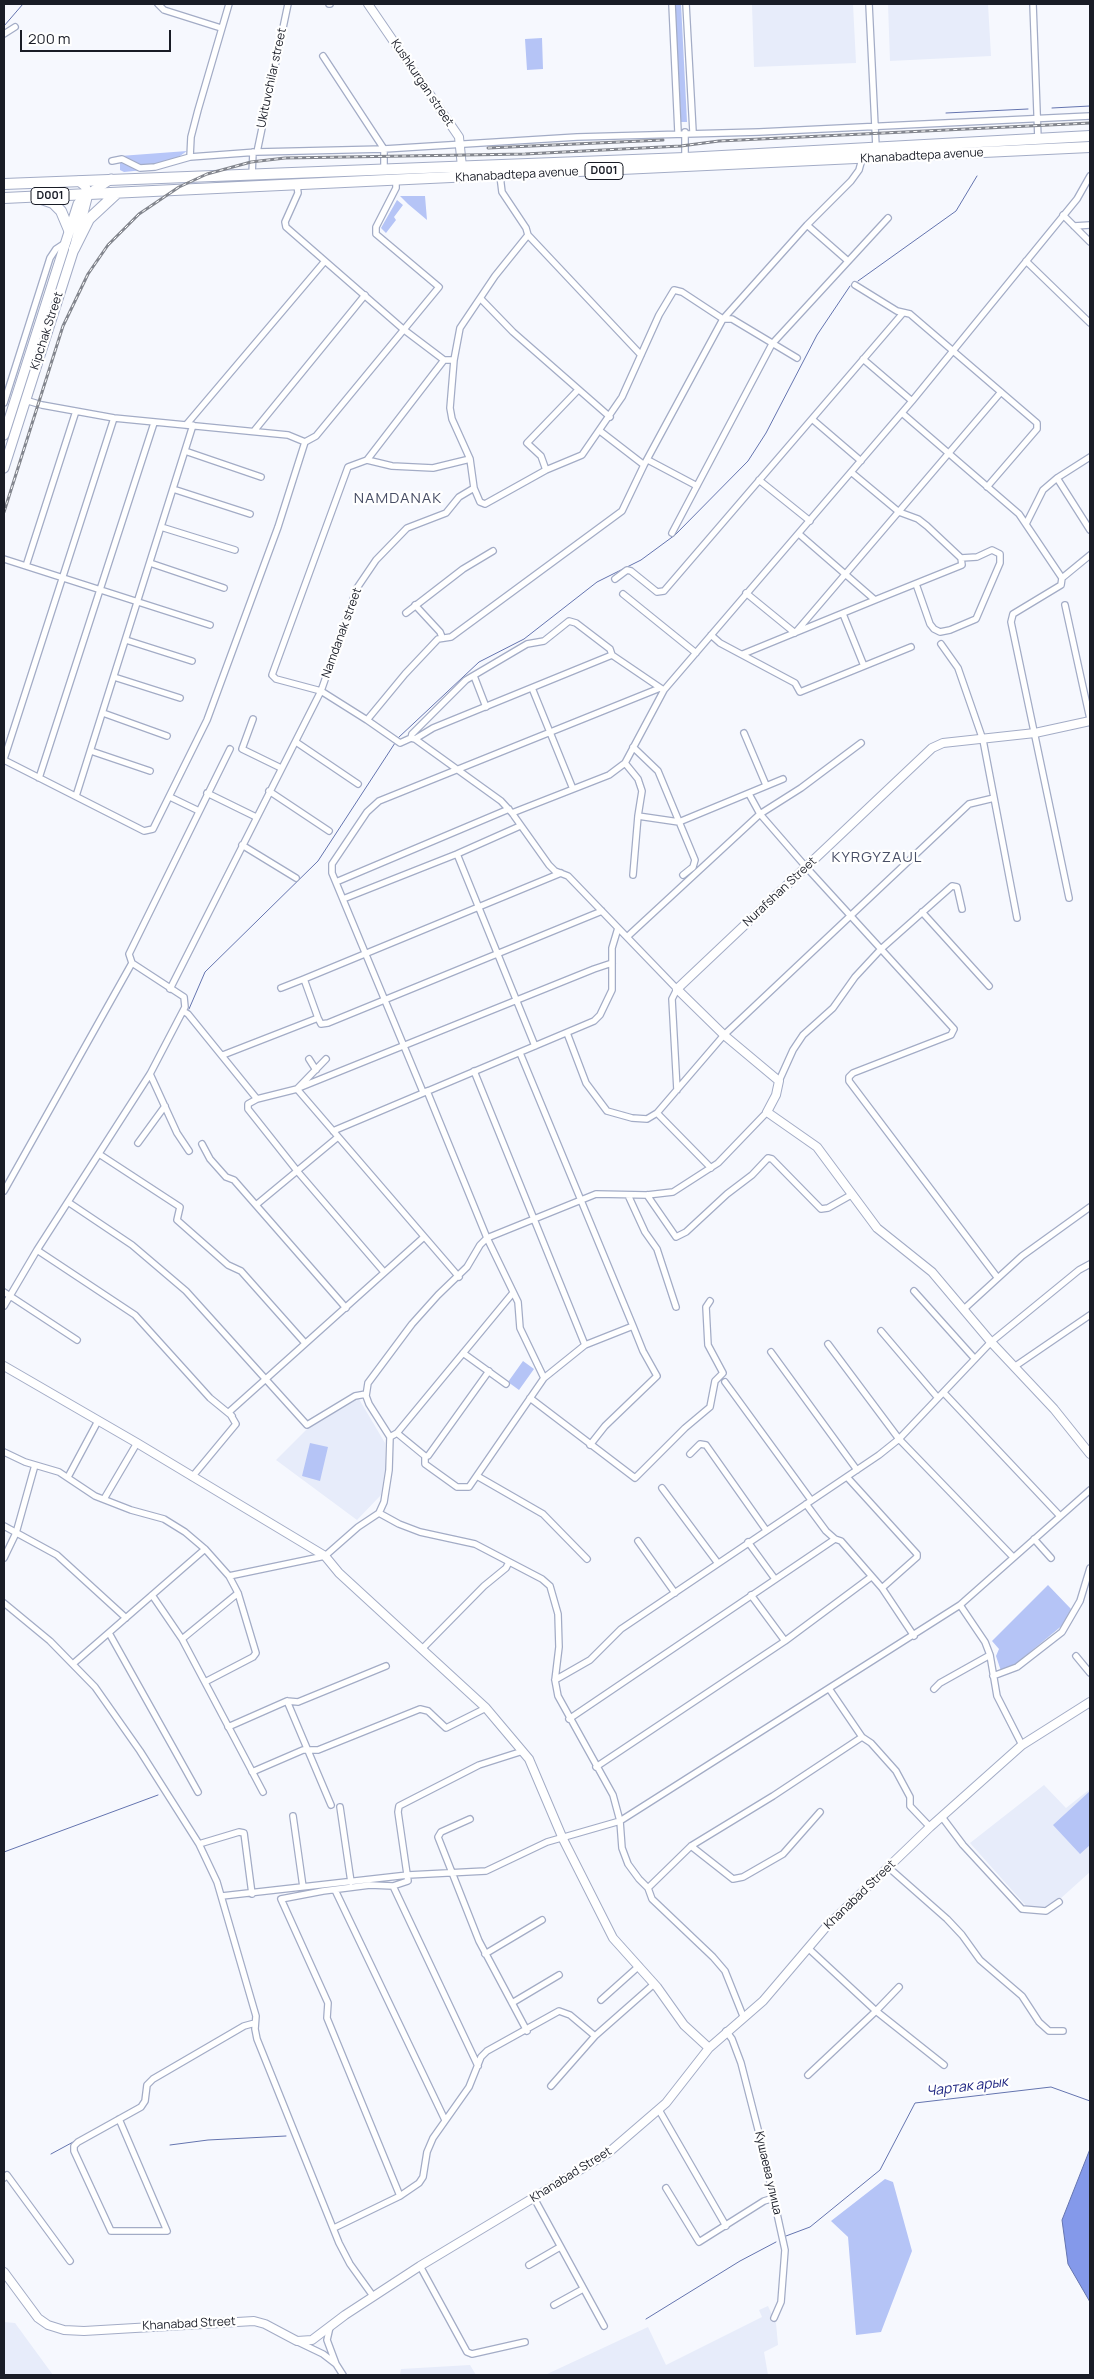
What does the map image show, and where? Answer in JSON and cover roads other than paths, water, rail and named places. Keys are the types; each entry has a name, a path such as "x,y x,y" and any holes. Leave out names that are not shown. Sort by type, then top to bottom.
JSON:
{"highway":[{"name":"Khanabadtepa avenue","path":"4,198 862,159 919,150 1090,136"},
{"name":"Khanabadtepa avenue","path":"685,158 876,148 919,150 1090,148"},
{"name":"D001","path":"462,167 685,158"},
{"name":"Khanabadtepa avenue","path":"4,184 462,167"},
{"path":"69,246 89,219 114,193"},
{"path":"33,196 56,206 64,215 69,230"}],"main road":[{"path":"112,179 114,193"},
{"name":"Kipchak Street","path":"4,468 69,246 69,230 78,204 88,194 112,179"},
{"path":"78,181 85,186 88,194"},
{"name":"Kipchak Street","path":"4,436 19,388 88,194"},
{"path":"19,388 28,391"}],"street":[{"path":"158,4 164,10 221,28"},
{"path":"190,157 195,119 229,4"},
{"name":"Ukituvchilar street","path":"252,175 255,152 288,4"},
{"name":"Kushkurgan street","path":"368,4 459,137 462,167"},
{"path":"672,4 685,158"},
{"path":"686,4 693,132"},
{"path":"869,4 876,148"},
{"path":"1033,4 1038,139"},
{"path":"4,34 15,27"},
{"path":"324,56 384,149 384,170"},
{"path":"112,161 122,159 140,168 155,167 190,157 255,152 461,146 577,137 682,132 759,132 1090,116"},
{"path":"367,720 404,674 438,639 451,636 619,515 627,504 646,462 723,319 807,225 858,173 862,159"},
{"path":"500,176 502,192 526,228 528,235 641,355"},
{"path":"336,882 511,811 609,775 625,764 662,689 696,653 912,402 1063,215 1081,192 1090,176"},
{"path":"114,418 4,760 147,832 155,826 208,720 278,527 305,442 316,436 438,287 376,234 376,227 396,188 396,181"},
{"path":"297,185 298,192 285,222 286,227 403,329 444,360 454,360"},
{"path":"1063,215 1090,242"},
{"path":"672,533 772,344 888,218"},
{"path":"807,225 848,261"},
{"path":"1074,226 1090,225"},
{"path":"528,235 495,276 460,328 454,360 450,408 452,419 470,460 474,488 480,502 485,504 546,470 582,455 610,417 659,315 674,290 682,292 723,319 732,319 797,358"},
{"path":"4,403 50,258 54,251 69,246"},
{"path":"186,425 325,261"},
{"path":"1026,261 1090,323"},
{"path":"855,286 903,313 910,314 1037,423 1038,427 987,487"},
{"path":"254,431 365,295"},
{"path":"480,299 513,332 610,417"},
{"path":"615,578 627,570 631,571 662,593 903,313"},
{"path":"367,460 444,360"},
{"path":"863,360 912,402"},
{"path":"546,470 541,456 528,443 578,390"},
{"path":"795,633 1001,392"},
{"path":"25,400 114,418 288,435 305,442"},
{"path":"26,566 76,411"},
{"path":"902,413 1019,514 1062,578 1061,585 1013,614 1011,622 1069,898"},
{"path":"812,419 861,460"},
{"path":"39,778 154,423"},
{"path":"76,796 193,425"},
{"path":"600,431 646,462 697,486"},
{"path":"185,451 260,477"},
{"path":"1026,524 1044,487 1090,457"},
{"path":"470,460 433,468 392,466 367,460 353,464 345,472 272,672 276,679 321,691 403,743 433,728 612,655"},
{"path":"851,472 899,512 922,523 962,558 977,558 992,550 1000,554 1000,563 976,619 950,630 940,632 930,624 916,584"},
{"path":"1057,478 1090,530"},
{"path":"759,480 810,521"},
{"name":"Namdanak street","path":"170,989 269,790 296,742 321,691 357,588 376,560 407,528 446,513 459,497 474,488"},
{"path":"173,489 250,514"},
{"path":"161,526 235,550"},
{"path":"799,534 875,600"},
{"path":"406,613 463,569 493,551"},
{"path":"1062,578 1090,555"},
{"path":"743,654 960,566 963,563 962,558"},
{"path":"4,559 210,625"},
{"path":"150,563 224,588"},
{"path":"623,594 696,653"},
{"path":"746,594 795,633"},
{"path":"415,605 440,632 442,637"},
{"path":"1065,605 1090,720"},
{"path":"843,614 864,666"},
{"path":"413,738 412,734 466,680 505,655 527,644 544,641 569,622 576,623 610,649 612,655 662,689"},
{"path":"711,635 720,643 795,684 800,692 911,647"},
{"path":"126,640 192,661"},
{"path":"941,644 958,668 983,740 1017,918"},
{"path":"474,676 486,706"},
{"path":"114,677 180,698"},
{"path":"532,688 574,789"},
{"path":"544,1378 520,1328 519,1308 404,1046 332,873 332,864 372,805 662,689"},
{"path":"103,713 166,736"},
{"path":"253,719 242,749 281,768"},
{"name":"Nurafshan Street","path":"677,989 932,748 947,743 1035,733 1090,720"},
{"path":"744,733 766,786"},
{"path":"413,738 459,770 511,811 549,865 555,871 568,876 724,1035 779,1081"},
{"path":"296,742 358,784"},
{"path":"627,937 760,814 824,772 861,743"},
{"path":"633,747 658,771 695,860 693,867 682,875"},
{"path":"4,1306 37,1250 150,1074 183,1012 186,1003 184,997 132,963 129,957 130,950 230,749"},
{"path":"91,751 150,771"},
{"path":"625,764 638,779 642,791 633,875"},
{"path":"638,816 680,822 783,779"},
{"path":"269,790 329,831"},
{"path":"207,793 256,818"},
{"path":"749,794 760,814 954,1031 951,1035 853,1073 849,1077 849,1081 997,1277"},
{"path":"170,797 199,811"},
{"path":"567,1033 586,1083 607,1111 632,1118 647,1119 657,1113 724,1035 969,804 994,798"},
{"path":"343,899 457,854 520,826"},
{"path":"242,845 296,878"},
{"path":"457,854 535,1046"},
{"path":"281,988 561,873"},
{"path":"229,1576 325,1556 358,1527 379,1513 384,1502 389,1470 390,1437 369,1404 366,1394 368,1383 412,1324 438,1295 459,1277 480,1245 487,1238 601,1193 647,1195 674,1192 711,1168 752,1130 767,1112 776,1095 779,1081 792,1050 803,1035 833,1008 855,977 881,949 954,886 957,888 962,909"},
{"path":"304,979 318,1018 324,1024 602,911"},
{"path":"922,912 989,986"},
{"path":"333,1131 594,1021 600,1015 612,990 612,948 618,928"},
{"path":"4,1191 132,963"},
{"path":"384,1272 298,1172 248,1109 248,1104 258,1099 299,1088 594,968 612,964"},
{"path":"677,989 672,994 677,1090"},
{"path":"183,1012 188,1014 258,1099"},
{"path":"223,1056 318,1018"},
{"path":"520,1052 643,1351 657,1376 605,1426 590,1445"},
{"path":"309,1059 316,1070"},
{"path":"299,1088 326,1059"},
{"path":"474,1071 585,1345"},
{"path":"150,1074 177,1133 189,1151"},
{"path":"299,1088 338,1137 459,1277"},
{"path":"138,1143 165,1106"},
{"path":"767,1112 817,1147 877,1228 932,1272 991,1342 1054,1409 1090,1454"},
{"path":"657,1113 711,1168"},
{"path":"256,1205 338,1137"},
{"path":"202,1144 210,1159 226,1177 234,1180 346,1308"},
{"path":"99,1154 180,1207 181,1210 176,1217 178,1220 228,1265 241,1270 305,1343"},
{"path":"647,1195 676,1237 686,1232 727,1194 752,1175 768,1158 772,1159 821,1209 828,1208 851,1195"},
{"path":"628,1195 645,1232 657,1248 676,1307"},
{"path":"68,1202 132,1245 186,1291 307,1425 355,1396 366,1394"},
{"path":"964,1309 997,1277 1090,1207"},
{"path":"192,1476 236,1424 230,1412 424,1237"},
{"path":"37,1250 135,1315 210,1398 233,1417"},
{"path":"555,1680 590,1660 621,1629 717,1562 847,1477 898,1439 991,1342 1079,1270 1090,1264"},
{"path":"914,1291 975,1359"},
{"path":"4,1292 77,1340"},
{"path":"390,1437 397,1433 512,1294"},
{"path":"530,1398 635,1478 685,1428 710,1407 715,1381 723,1374 708,1345 706,1307 710,1301"},
{"path":"1014,1367 1090,1315"},
{"path":"425,1456 425,1464 458,1488 469,1486 544,1378 585,1345 633,1326"},
{"path":"881,1331 938,1398"},
{"path":"828,1344 898,1439 1013,1557"},
{"path":"771,1352 857,1470"},
{"path":"463,1353 506,1384"},
{"path":"4,1366 325,1556 339,1573 486,1708 530,1759 563,1839 613,1938 654,1984 684,2025 709,2048"},
{"path":"425,1456 430,1454 489,1371"},
{"path":"725,1382 809,1502 826,1531 835,1539 841,1541 882,1588 914,1636"},
{"path":"944,1393 1060,1516"},
{"path":"68,1477 98,1421"},
{"path":"397,1433 425,1456"},
{"path":"104,1499 137,1443"},
{"path":"690,1454 704,1443 766,1530"},
{"path":"4,1452 35,1465 59,1472 95,1496 131,1510 164,1519 185,1532 205,1549 229,1576 238,1593 256,1653 253,1658 205,1682"},
{"path":"4,1558 16,1533 35,1465"},
{"path":"477,1476 543,1514 587,1559"},
{"path":"847,1477 917,1554 917,1558 882,1588"},
{"path":"662,1488 717,1562"},
{"path":"222,1896 408,1875 486,1871 547,1842 563,1839 620,1821 830,1690 960,1605 1090,1490"},
{"path":"379,1513 410,1529 474,1544 544,1581 552,1591 558,1614 559,1642 555,1680 558,1696 569,1719 613,1795 620,1821 622,1848 628,1864 638,1879 648,1888 652,1899 726,1971 743,2016"},
{"path":"4,1526 57,1555 126,1618"},
{"path":"569,1719 835,1539"},
{"path":"1034,1539 1051,1558"},
{"path":"638,1541 675,1592"},
{"path":"748,1542 775,1579"},
{"path":"74,1663 205,1549"},
{"path":"422,1649 484,1586 506,1568 509,1562"},
{"path":"993,1676 1017,1667 1062,1632 1080,1601 1090,1568"},
{"path":"596,1767 785,1641 871,1577"},
{"path":"182,1640 238,1593"},
{"path":"152,1595 182,1640 263,1792"},
{"path":"751,1596 785,1641"},
{"path":"4,1603 74,1663 96,1687 199,1844 215,1875 222,1896 224,1912 256,2016 257,2039 350,2264 373,2296"},
{"path":"960,1605 985,1642 990,1655 997,1696 1022,1745"},
{"path":"109,1633 198,1792"},
{"path":"934,1689 940,1683 990,1655"},
{"path":"1076,1656 1090,1673"},
{"path":"228,1727 287,1701 298,1702 386,1666"},
{"path":"830,1690 862,1737 871,1743 896,1771 910,1797 910,1806 930,1827"},
{"path":"287,1701 309,1749 331,1805"},
{"name":"Khanabad Street","path":"4,2272 38,2318 60,2329 84,2332 254,2321 265,2324 294,2340 309,2341 420,2266 600,2159 659,2110 680,2088 709,2048 763,2000 844,1909 930,1827 1022,1745 1090,1702"},
{"path":"252,1772 309,1749 318,1750 420,1709 428,1711 446,1728 486,1708"},
{"path":"648,1888 691,1846 774,1796 862,1737"},
{"path":"281,1899 370,1885 393,1886 408,1881 398,1812 399,1806 479,1766 523,1751"},
{"path":"340,1807 351,1882"},
{"path":"691,1846 733,1879 743,1876 783,1854 820,1812"},
{"path":"293,1816 303,1887"},
{"path":"942,1817 963,1845 1022,1909 1046,1911 1059,1902"},
{"path":"470,1819 438,1835 449,1868 485,1954 527,2031"},
{"path":"199,1844 239,1832 244,1833 252,1894"},
{"path":"888,1867 947,1919 980,1960 1022,1996 1039,2022 1049,2031 1063,2032"},
{"path":"393,1886 478,2066"},
{"path":"277,1890 328,2002 327,2018 400,2196"},
{"path":"335,1890 445,2120"},
{"path":"485,1954 542,1920"},
{"path":"808,1948 876,2011 944,2065"},
{"path":"601,2000 639,1966"},
{"path":"512,2003 559,1975"},
{"path":"551,2086 595,2036 654,1984"},
{"path":"808,2075 876,2011 898,1986"},
{"path":"334,2228 413,2189 423,2177 427,2152 433,2138 469,2087 481,2057 487,2051 527,2031 559,2011 570,2015 595,2036"},
{"path":"119,2119 167,2231 111,2231 74,2151 74,2146 78,2142 143,2105 147,2085 153,2079 244,2026 255,2023"},
{"name":"Кушаева улица","path":"726,2031 732,2039 741,2062 785,2250 780,2302 774,2318"},
{"path":"659,2110 726,2226"},
{"path":"4,2178 7,2175 70,2261"},
{"path":"666,2188 699,2242 764,2201 774,2198"},
{"path":"534,2198 604,2326"},
{"path":"529,2265 560,2247"},
{"path":"420,2266 467,2352 472,2354 525,2342"},
{"path":"554,2305 583,2289"},
{"path":"330,2326 327,2340 336,2364 343,2375"},
{"path":"294,2340 323,2354 336,2364"}],"water":[{"path":"1090,2149 1090,2302 1068,2264 1062,2220"}],"waterway":[{"path":"4,26 23,4"},
{"path":"1052,108 1090,106"},
{"path":"946,113 1028,109"},
{"path":"858,281 956,211 977,176"},
{"path":"398,738 479,662 524,639 597,582 641,560 675,535 748,461 766,433 817,335 850,286"},
{"path":"189,1009 205,972 318,861 395,743"},
{"path":"4,1852 158,1795"},
{"name":"Чартак арык","path":"786,2236 810,2227 880,2170 915,2103 1051,2087 1090,2101"},
{"path":"170,2145 208,2140 286,2136"},
{"path":"51,2154 75,2141"},
{"name":"Чартак арык","path":"646,2319 740,2261 776,2242"}],"railway":[{"path":"4,512 63,326 88,274 108,245 139,214 179,187 207,174 251,162 285,158 525,154 681,146 719,141 1090,123"},
{"path":"488,148 663,140"}],"district":[{"name":"NAMDANAK","path":"398,499"},
{"name":"KYRGYZAUL","path":"877,858"}]}
